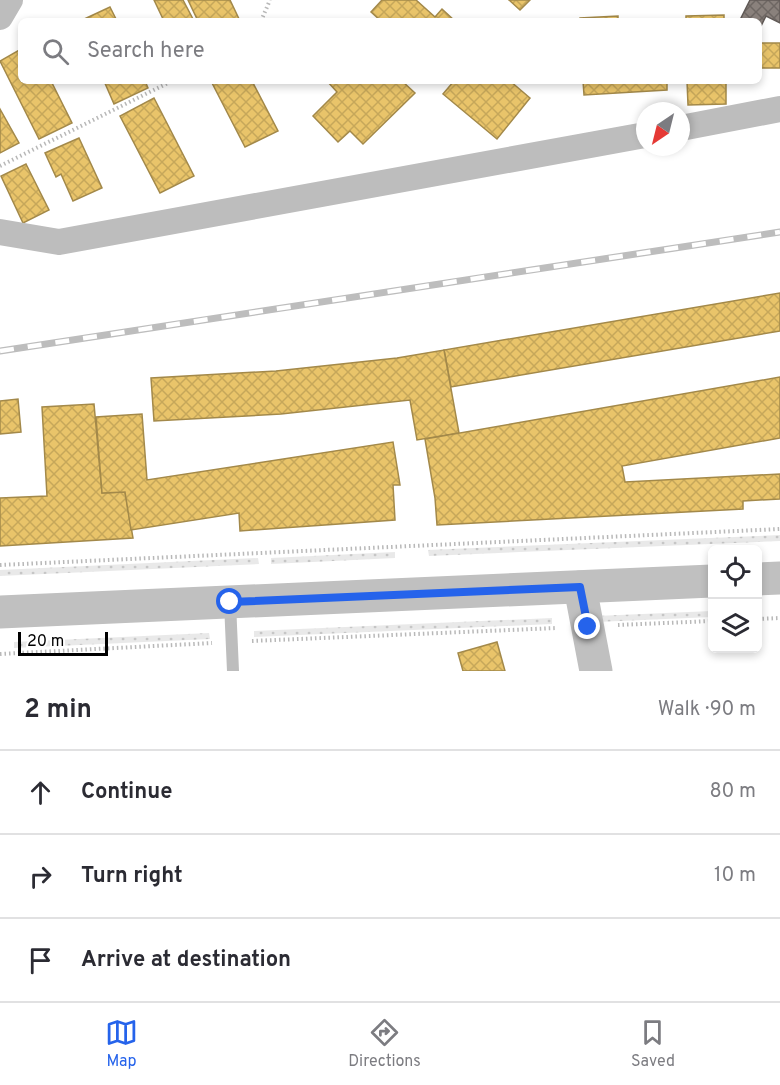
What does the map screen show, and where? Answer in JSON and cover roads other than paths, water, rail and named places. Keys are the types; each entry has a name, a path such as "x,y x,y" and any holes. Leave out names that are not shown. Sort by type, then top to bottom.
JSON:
{"main road":[{"path":"762,579 780,578"},
{"path":"0,612 708,581"},
{"path":"580,587 596,671"}],"street":[{"path":"0,17 10,0"},
{"path":"690,126 780,109"},
{"path":"0,232 59,242 636,137"}],"lane":[{"path":"230,602 233,671"}],"railway":[{"path":"0,351 780,232"}]}
